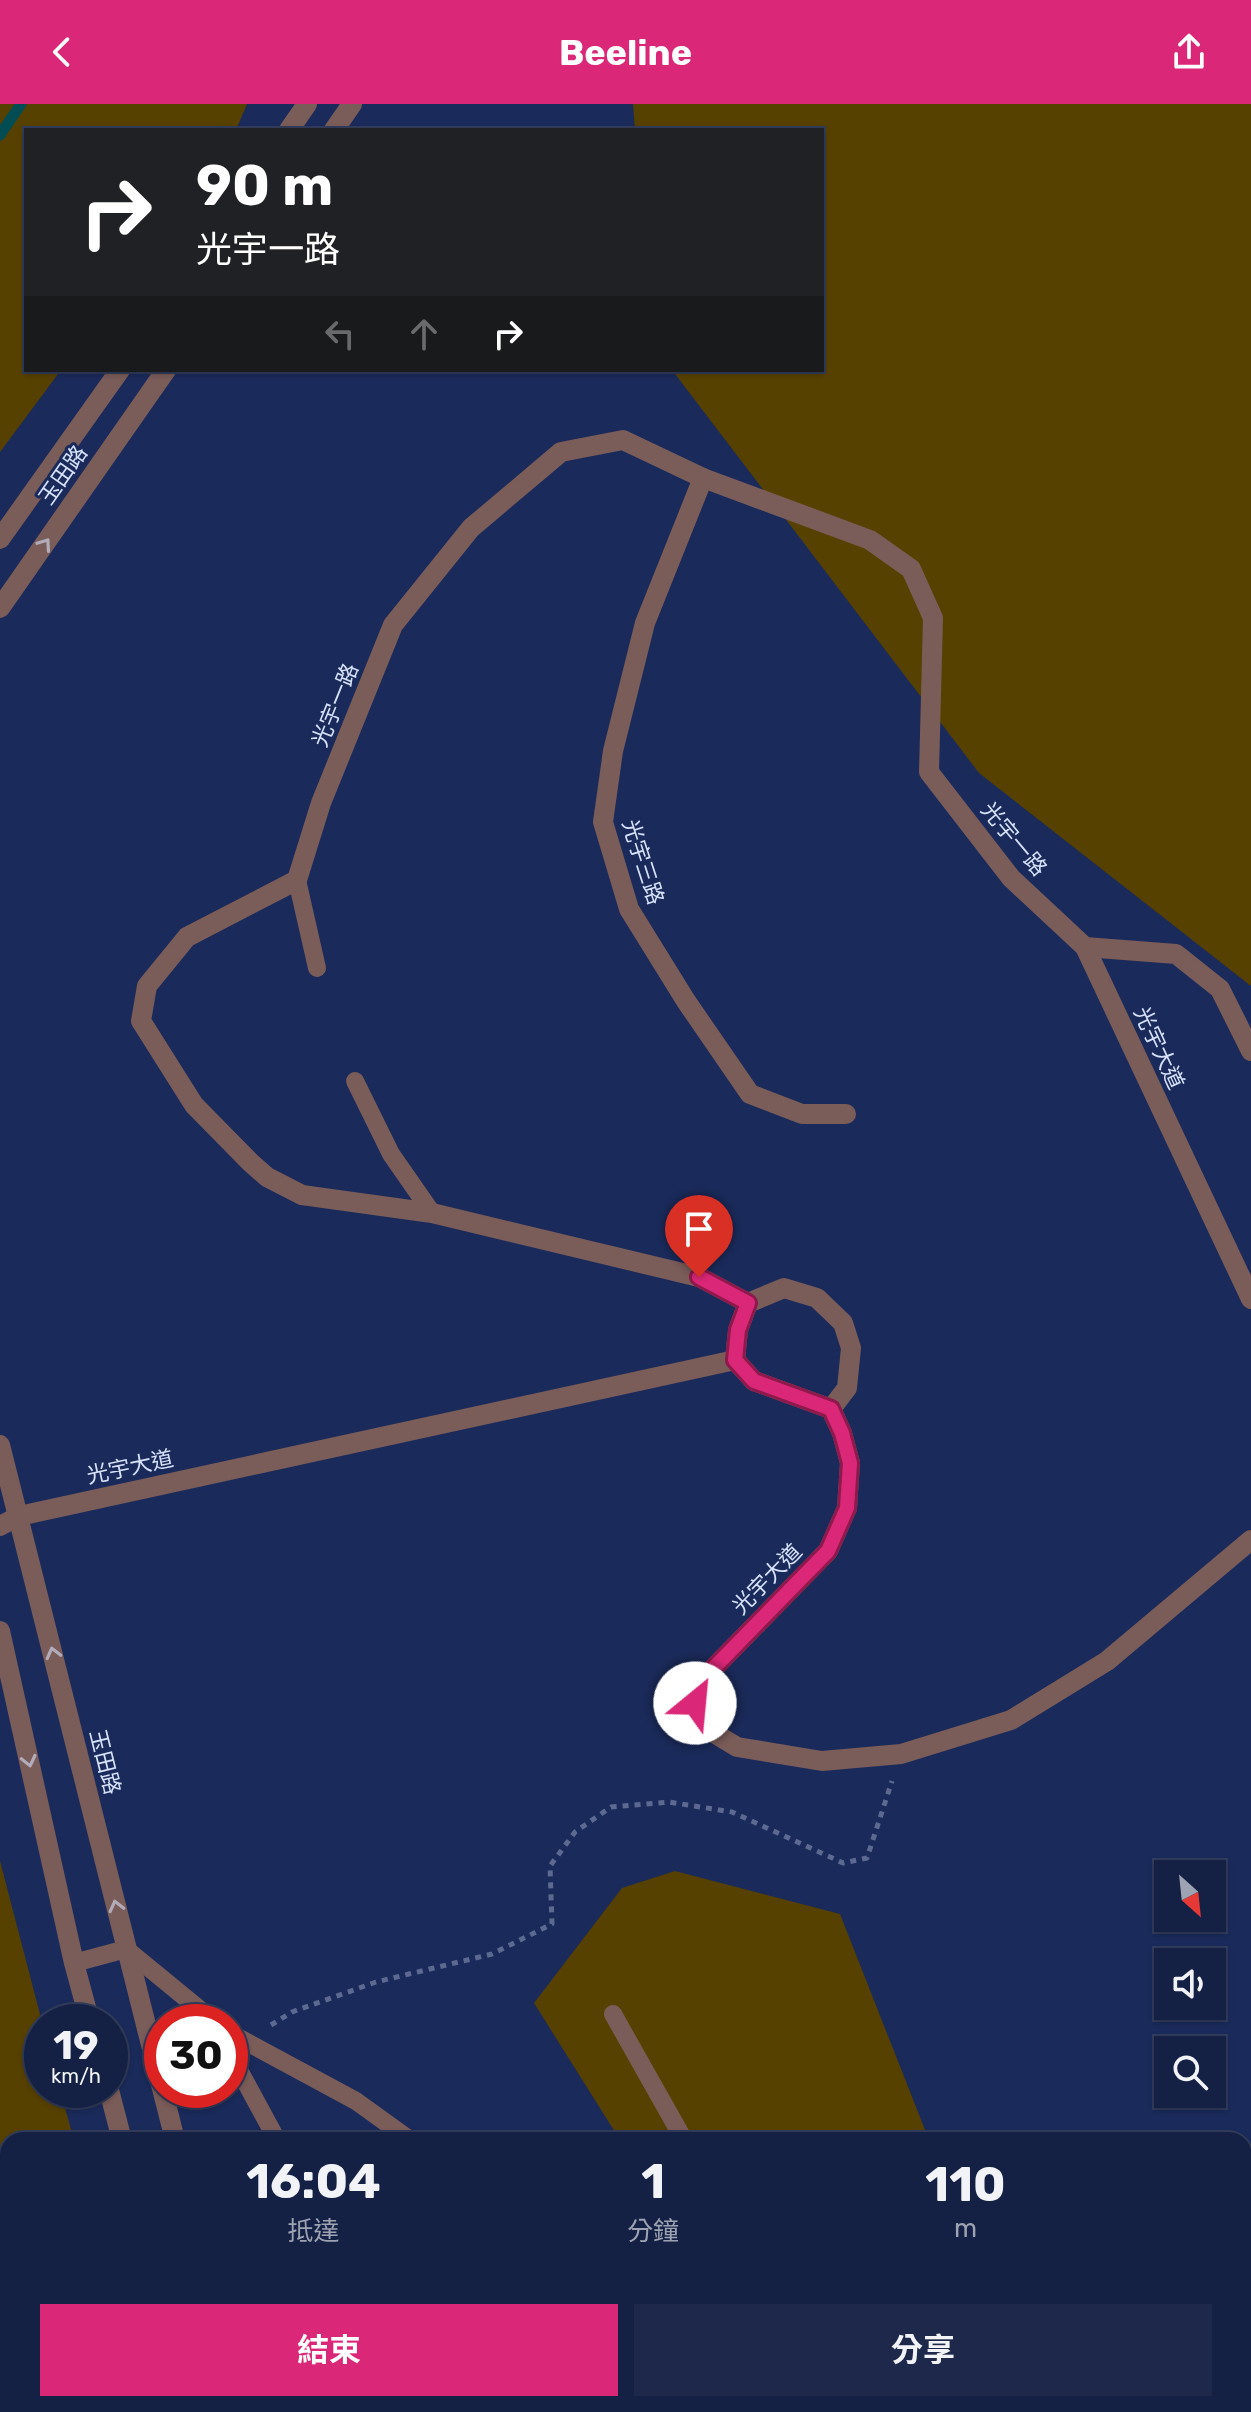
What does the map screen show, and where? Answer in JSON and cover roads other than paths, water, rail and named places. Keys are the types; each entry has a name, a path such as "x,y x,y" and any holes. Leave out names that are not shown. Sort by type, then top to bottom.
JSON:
{"street":[{"path":"290,128 307,104"},
{"path":"335,128 352,104"},
{"name":"玉田路","path":"0,539 119,372"},
{"name":"玉田路","path":"0,608 165,372"},
{"name":"光宇一路","path":"297,880 321,803 393,625 471,528 561,452 623,440 703,478 870,540 911,569 933,618 929,772 1011,878 1085,947"},
{"name":"光宇三路","path":"703,478 645,623 613,751 603,822 629,909 686,1001 750,1094 802,1114 846,1114"},
{"path":"297,880 187,937 147,986 141,1021 194,1105 250,1162 267,1177 302,1195 432,1213 699,1277 748,1303"},
{"path":"1085,947 1176,954 1220,989 1251,1051"},
{"name":"光宇大道","path":"1085,947 1251,1299"},
{"path":"784,1288 817,1298 843,1323 851,1348 847,1388 831,1409 754,1381 735,1360 738,1330 748,1303 784,1288"},
{"name":"光宇大道","path":"0,1526 19,1516 735,1360"},
{"name":"光宇大道","path":"831,1409 842,1433 850,1463 847,1508 828,1551 703,1679 695,1703 699,1724 737,1747 822,1761 901,1754 1011,1720 1107,1661 1251,1540"},
{"name":"玉田路","path":"0,1445 173,2132"},
{"path":"0,1631 85,2004"},
{"path":"114,2108 120,2132"}],"lane":[{"path":"297,880 317,968"},
{"path":"355,1081 391,1154 432,1213"},
{"path":"74,1963 126,1949 193,2004"},
{"path":"613,2014 679,2132"},
{"path":"248,2043 356,2101 399,2132"},
{"path":"248,2087 273,2132"}],"waterway":[{"path":"0,135 21,104"}]}
